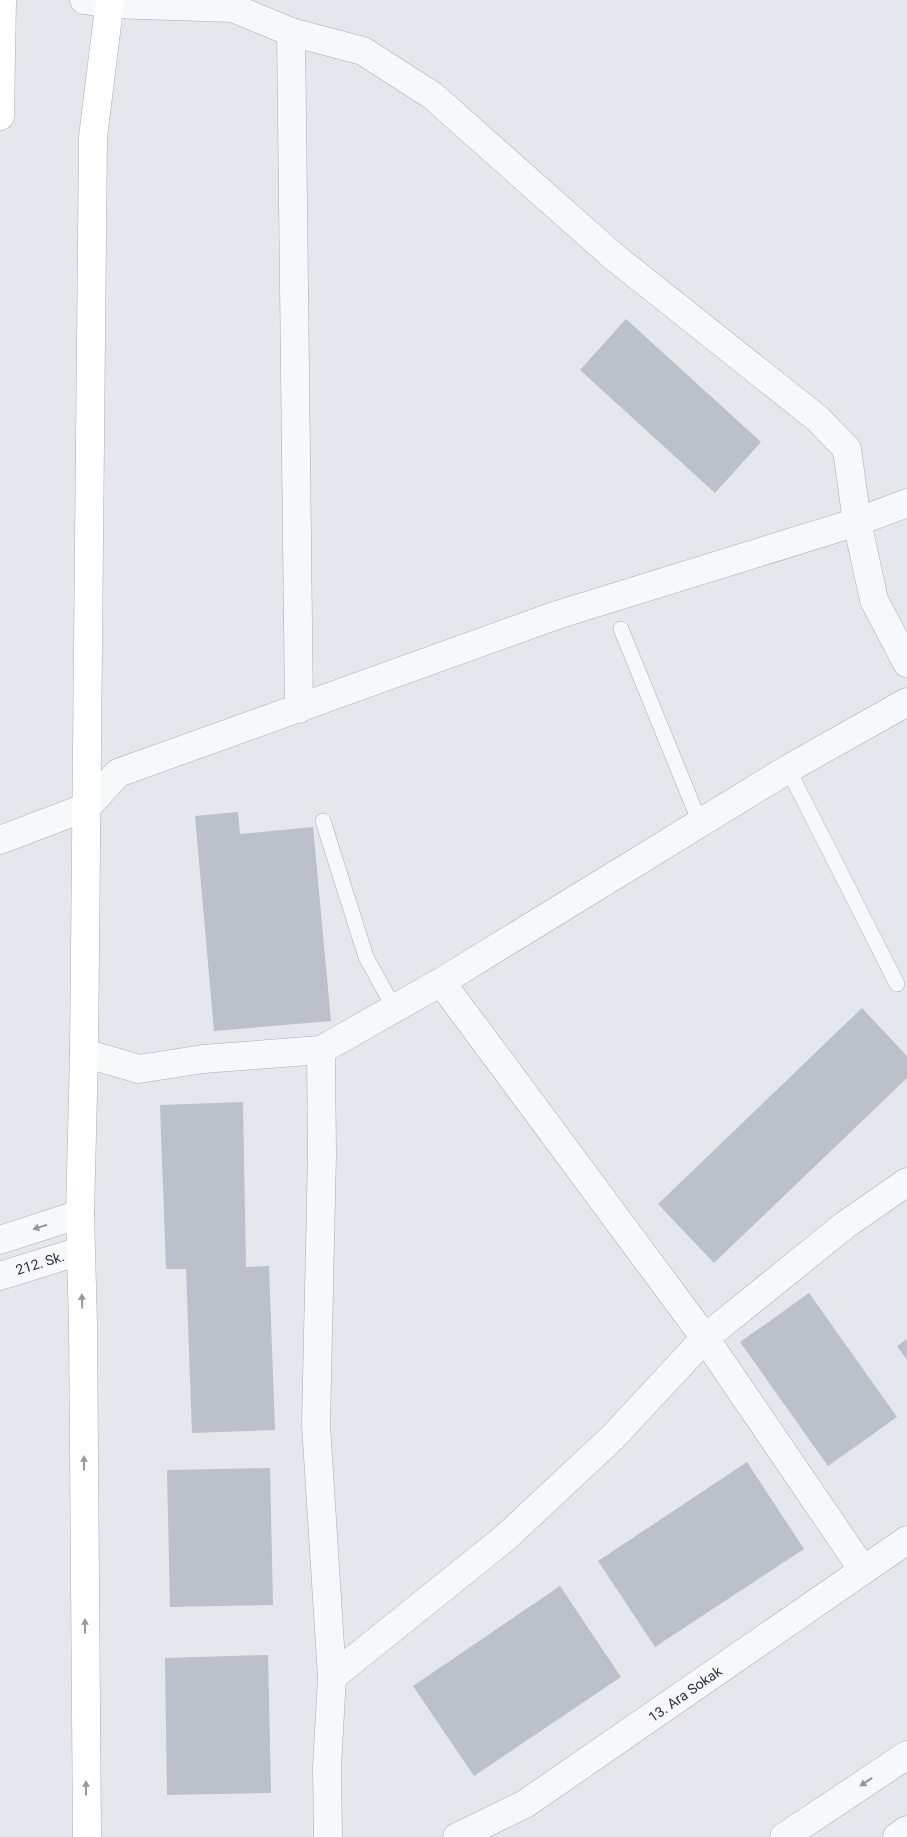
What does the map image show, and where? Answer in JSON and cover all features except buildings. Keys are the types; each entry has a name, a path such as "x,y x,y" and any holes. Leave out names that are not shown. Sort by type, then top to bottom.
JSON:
{"main road":[{"path":"0,116 2,0"},
{"path":"87,1837 83,1325 80,1214 87,807 93,137 101,1"}],"street":[{"path":"101,1 233,8 291,32 364,50 433,96 613,256 818,419 847,449 857,522 874,600 907,663"},
{"path":"291,32 298,709"},
{"path":"0,840 87,807 118,773 557,616 857,522 907,503"},
{"path":"84,1053 139,1069 203,1060 320,1050 441,982 788,769 907,702"},
{"path":"441,982 705,1338 863,1570"},
{"path":"320,1050 322,1154 316,1424 332,1677 328,1767 328,1837"},
{"path":"332,1677 506,1538 613,1437 705,1338 845,1225 907,1182"},
{"path":"0,1240 80,1214"},
{"name":"212. Sk.","path":"0,1276 80,1251"},
{"name":"13. Ara Sokak","path":"457,1837 526,1804 907,1540"},
{"path":"784,1837 907,1755"},
{"path":"897,1837 907,1830"}],"lane":[{"path":"621,630 700,823"},
{"path":"788,769 897,984"},
{"path":"323,821 366,957 394,1008"}]}
